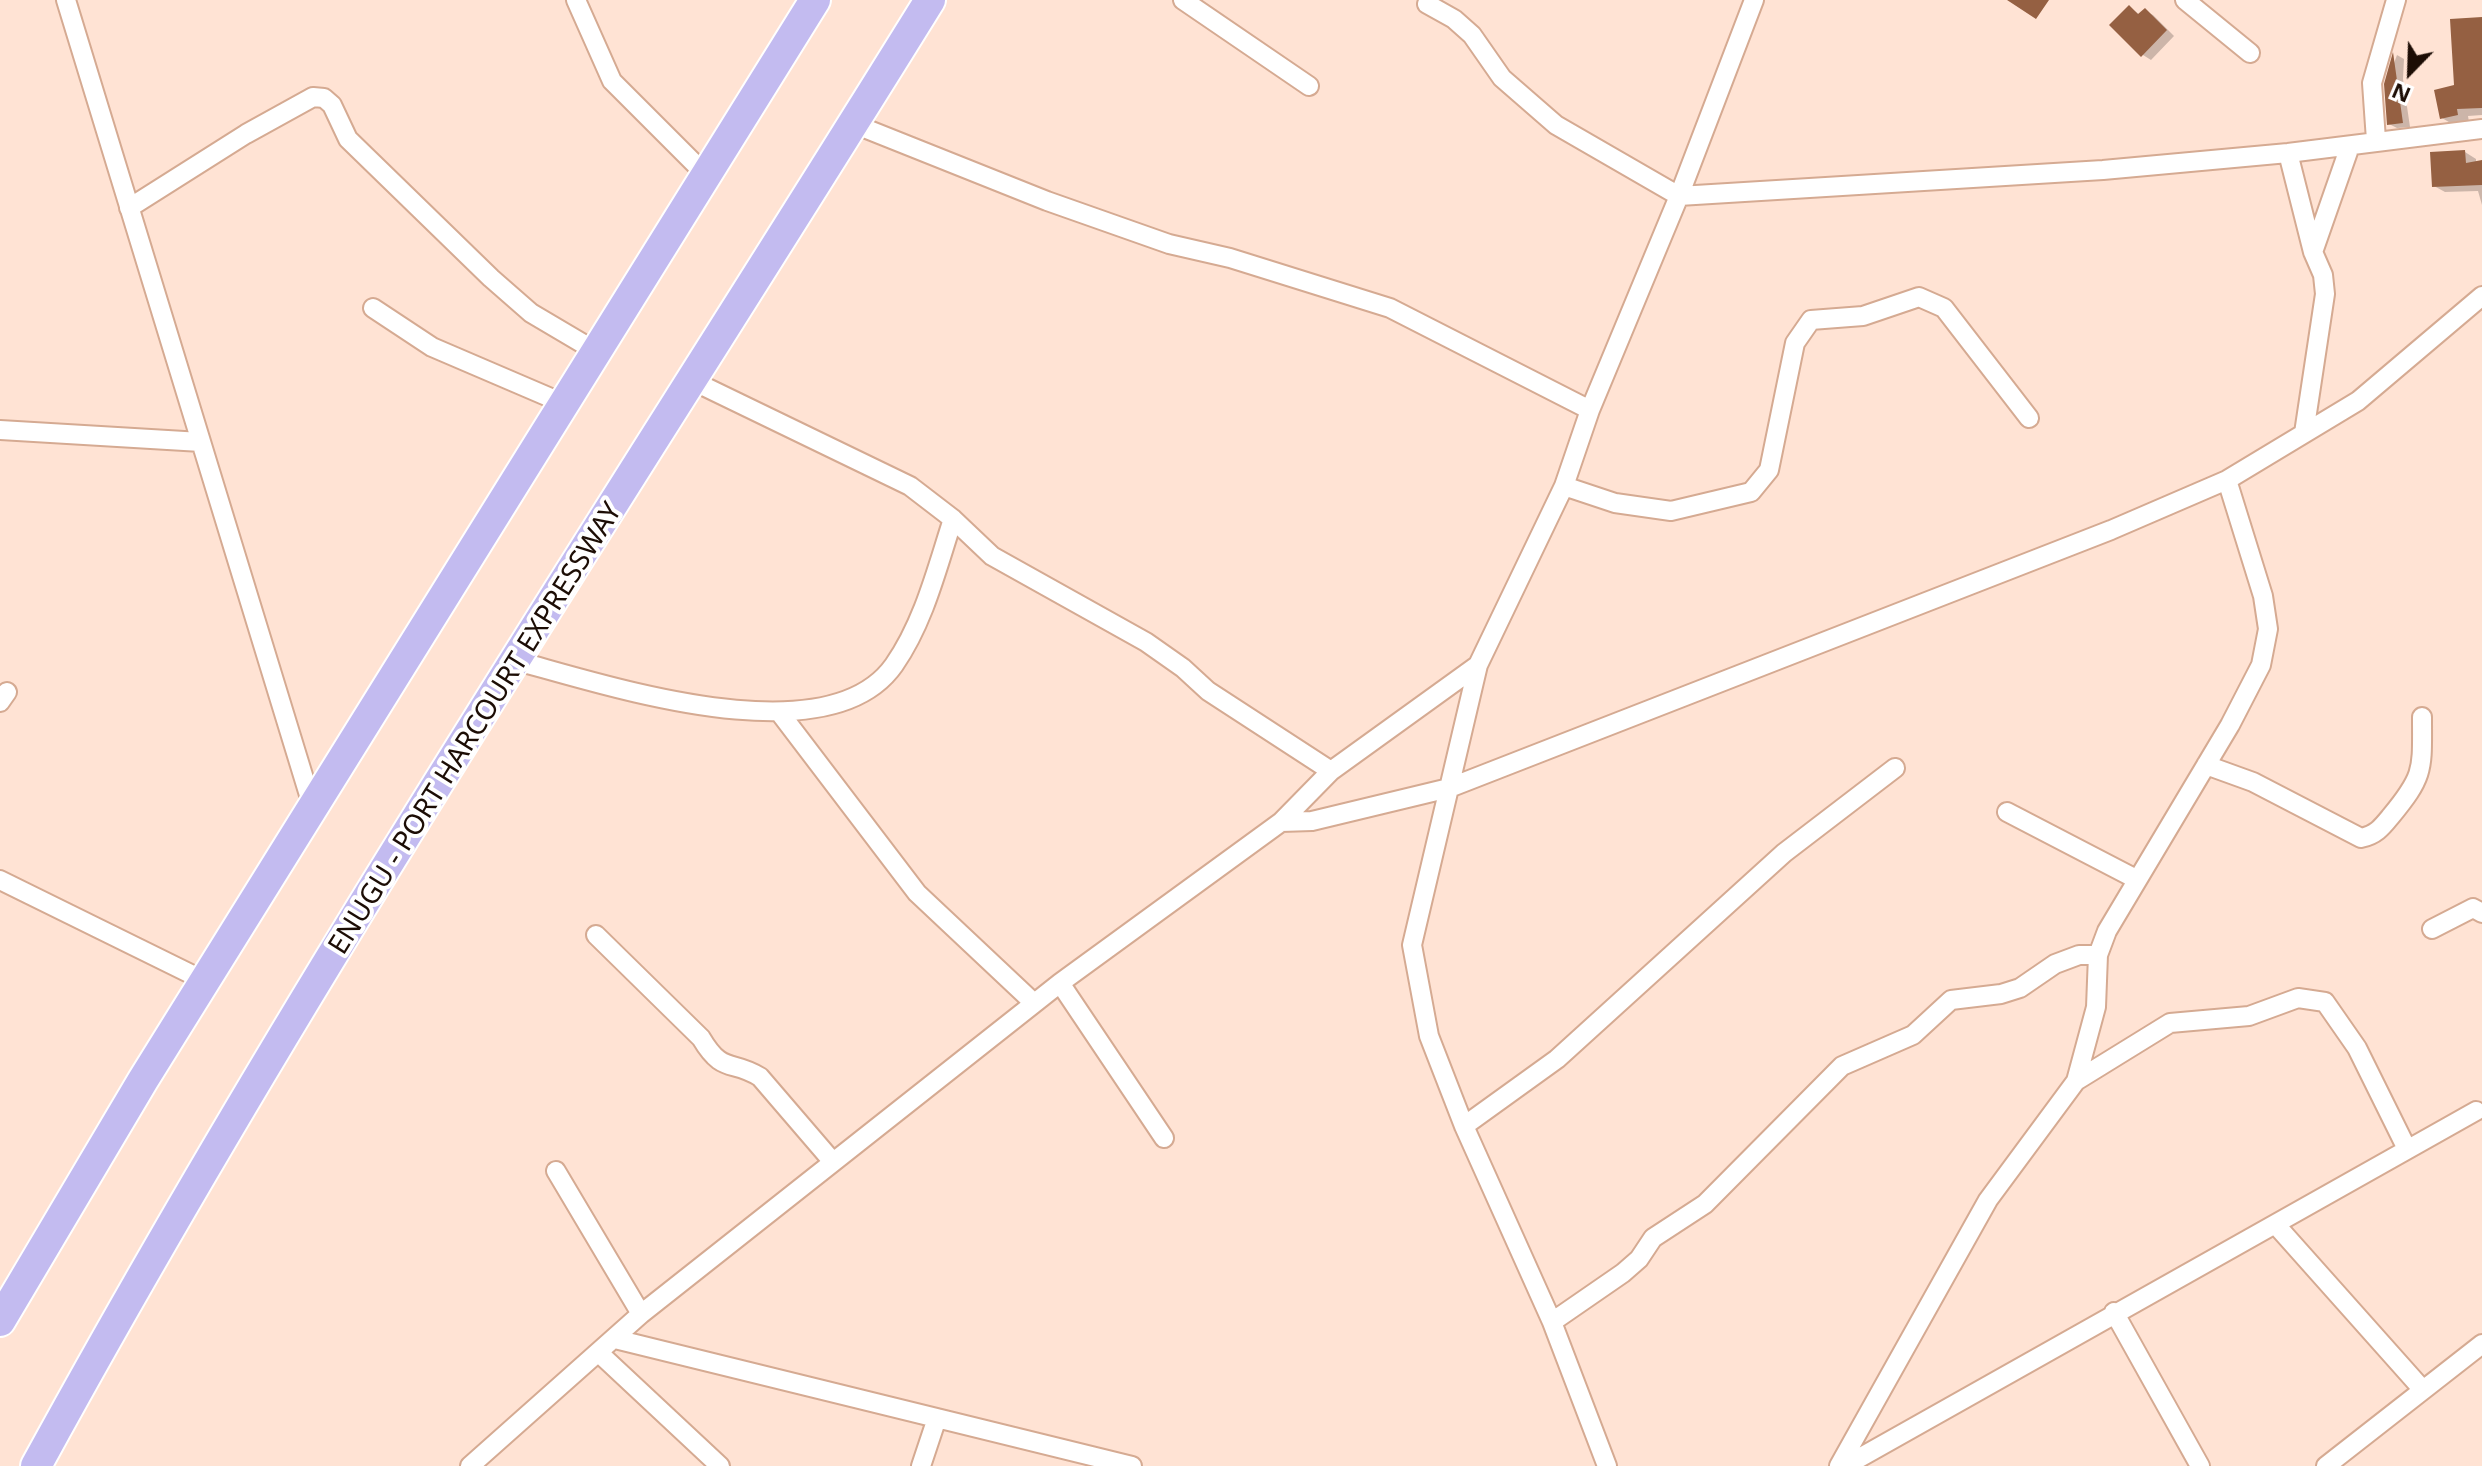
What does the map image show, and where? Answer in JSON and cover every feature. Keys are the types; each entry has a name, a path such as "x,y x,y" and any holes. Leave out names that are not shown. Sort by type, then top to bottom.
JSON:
{"highway":[{"path":"0,1321 205,981 815,0"},
{"name":"ENUGU - PORT HARCOURT EXPRESSWAY","path":"36,1466 139,1277 517,661 930,0"}],"street":[{"path":"66,0 313,808"},
{"path":"576,0 612,81 707,176"},
{"path":"1183,0 1309,86"},
{"path":"1607,1466 1552,1322 1464,1126 1429,1036 1412,945 1478,665 1564,486 1590,410 1679,196 1754,0"},
{"path":"2185,0 2250,53"},
{"path":"2376,140 2372,83 2396,0"},
{"path":"1427,4 1454,19 1472,35 1502,78 1556,125 1679,196 2103,170 2288,153 2482,129"},
{"path":"129,208 246,134 313,97 324,98 332,105 348,139 491,278 531,313 597,352"},
{"path":"854,124 1047,201 1169,244 1230,258 1390,308 1590,410"},
{"path":"2313,252 2350,146"},
{"path":"2288,153 2313,252 2323,275 2325,294 2304,433"},
{"path":"1281,822 1312,821 1449,788 2111,530 2227,480 2358,401 2482,296"},
{"path":"1564,486 1615,503 1671,511 1751,492 1769,470 1795,343 1803,328 1811,320 1863,316 1919,297 1944,308 2029,418"},
{"path":"373,308 432,347 565,404"},
{"path":"693,381 910,486 953,519 992,556 1146,642 1183,668 1208,691 1331,771"},
{"path":"0,430 201,442"},
{"path":"1839,1466 1988,1200 2076,1081 2096,1007 2098,955 2107,931 2206,765 2261,665 2268,629 2263,596 2227,480"},
{"path":"517,661 659,699 780,713 815,711 850,700 875,685 893,667 921,615 953,519"},
{"path":"470,1466 641,1314 1060,983 1281,822 1331,771 1478,665"},
{"path":"780,713 917,893 1034,1003"},
{"path":"2206,765 2253,782 2361,838 2380,830 2417,784 2422,755 2422,717"},
{"path":"1464,1126 1557,1059 1784,853 1895,768"},
{"path":"2007,812 2136,879"},
{"path":"0,880 205,981"},
{"path":"2432,929 2466,910 2473,908 2482,913"},
{"path":"596,935 701,1038 713,1057 726,1066 750,1071 760,1077 833,1162"},
{"path":"1552,1322 1631,1266 1653,1238 1705,1204 1842,1066 1913,1035 1951,1000 2001,994 2020,988 2055,964 2079,955 2098,955"},
{"path":"1060,983 1164,1138"},
{"path":"2076,1081 2170,1023 2249,1016 2298,998 2318,999 2325,1002 2357,1048 2407,1149"},
{"path":"1845,1466 2476,1111"},
{"path":"556,1171 641,1314"},
{"path":"2276,1225 2423,1390"},
{"path":"2114,1312 2200,1466"},
{"path":"615,1339 1132,1466"},
{"path":"2326,1466 2482,1344"},
{"path":"599,1353 720,1466"},
{"path":"921,1466 937,1418"}],"building":[{"path":"2007,0 2049,0 2036,19"},
{"path":"2129,5 2138,14 2145,8 2167,30 2141,57 2109,25"},
{"path":"2482,17 2482,108 2457,109 2458,115 2440,119 2434,90 2454,85 2450,19"},
{"path":"2393,52 2403,123 2387,125 2384,84"},
{"path":"2465,150 2466,163 2482,160 2482,185 2432,187 2430,152"}]}
